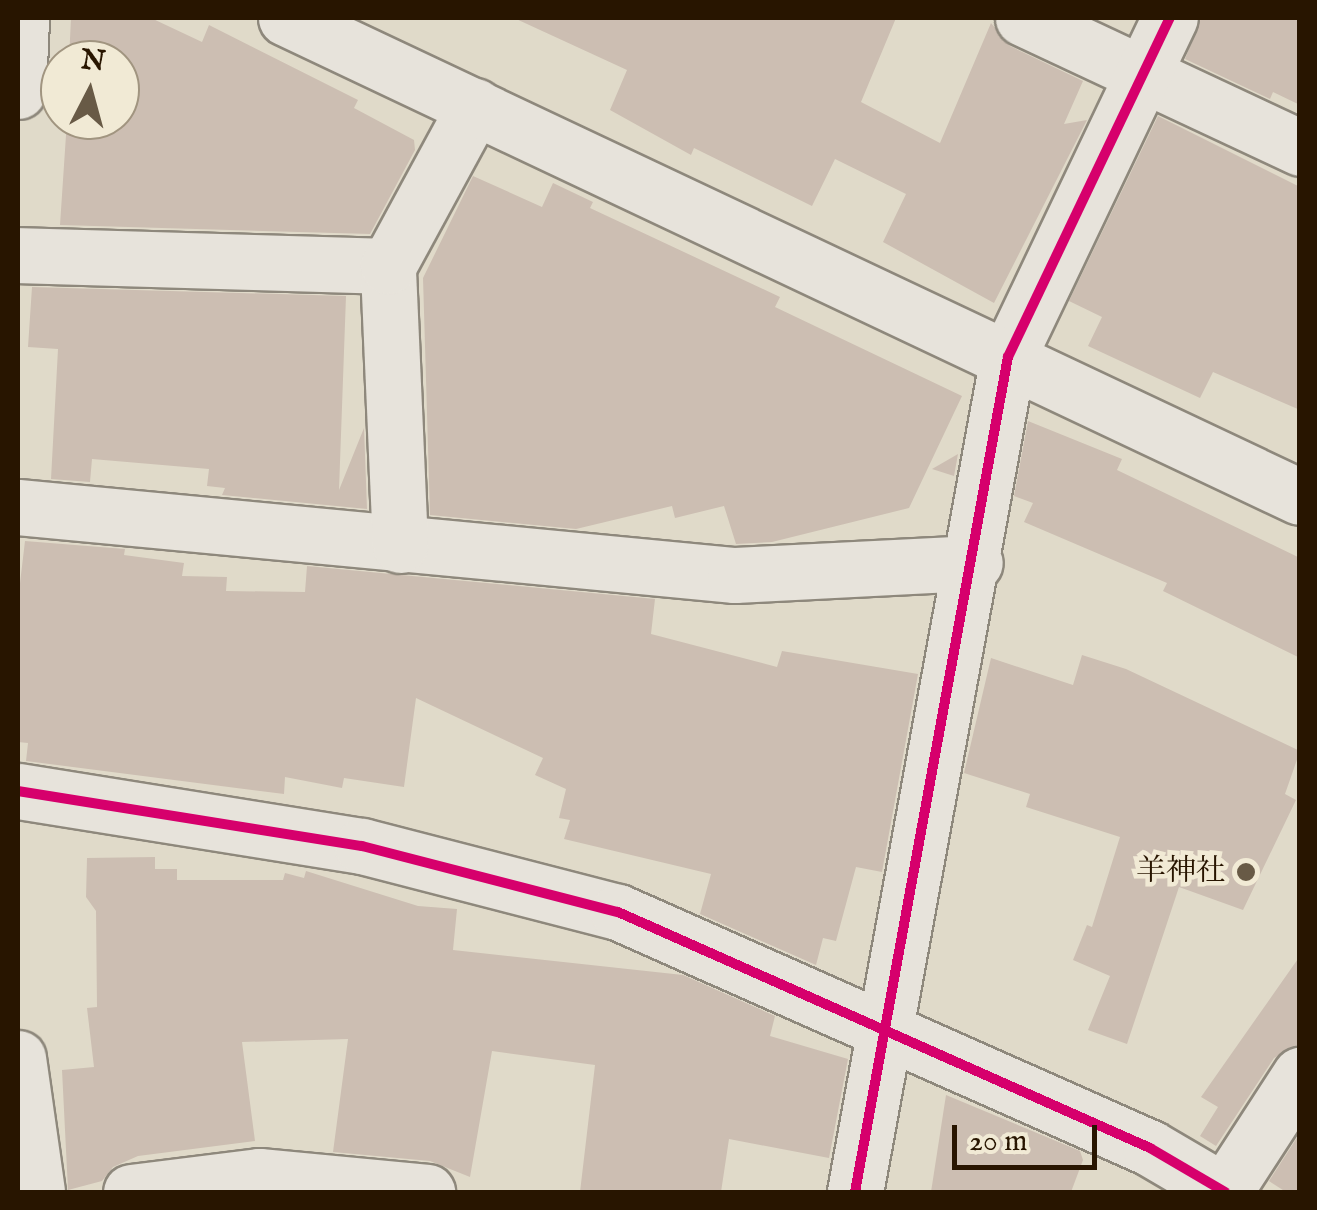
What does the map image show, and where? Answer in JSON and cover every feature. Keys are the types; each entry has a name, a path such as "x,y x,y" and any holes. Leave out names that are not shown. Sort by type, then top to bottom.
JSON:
{"street":[{"path":"18,91 21,18"},
{"path":"286,18 1300,497"},
{"path":"1023,18 1300,148"},
{"path":"855,1192 974,563 1008,358 1170,18"},
{"path":"400,545 388,266 475,106"},
{"path":"18,255 388,266"},
{"path":"18,507 735,575 974,563"},
{"path":"18,791 362,846 618,912 883,1029 1145,1170 1224,1192 1300,1075"},
{"path":"18,1058 36,1192"},
{"path":"131,1192 259,1176 427,1192"}],"building":[{"path":"71,18 151,18 202,42 209,25 358,100 354,108 414,140 415,150 370,234 60,225 66,140 140,140 140,40 70,40"},
{"path":"514,18 896,18 861,102 940,143 991,23 1010,46 1083,81 1064,124 1087,120 994,303 883,242 906,194 835,159 812,206 694,148 691,155 610,110 627,70"},
{"path":"1201,18 1300,18 1300,105 1273,92 1270,99 1185,59"},
{"path":"1158,116 1300,187 1300,410 1213,372 1200,398 1088,346 1102,317 1069,301"},
{"path":"473,176 542,207 553,183 593,202 590,208 780,297 775,307 962,396 909,508 772,542 736,544 724,506 675,518 672,506 576,529 430,515 423,278"},
{"path":"32,287 346,296 339,490 364,428 367,509 222,495 225,488 207,486 209,469 92,459 90,482 51,479 58,349 28,347"},
{"path":"1028,421 1122,459 1117,470 1300,558 1300,658 1163,591 1167,583 1024,522 1033,503 1014,496"},
{"path":"958,454 954,476 932,469"},
{"path":"25,541 125,549 124,555 184,563 182,576 227,577 226,591 305,592 307,566 655,599 651,634 777,667 782,651 918,674 882,872 856,867 836,941 823,938 816,965 700,914 711,874 564,839 570,820 559,818 566,789 535,775 543,758 416,698 404,787 344,778 342,788 285,777 284,794 26,761 28,743 18,742 18,600"},
{"path":"1082,655 1126,669 1300,751 1285,794 1296,800 1243,910 1179,887 1127,1044 1088,1030 1110,976 1073,960 1087,925 1092,927 1120,837 1026,807 1030,794 964,773 991,658 1073,685"},
{"path":"155,857 155,869 177,869 177,880 283,880 285,873 304,878 306,871 418,906 457,909 453,950 683,975 775,1016 770,1036 848,1059 829,1158 729,1139 721,1192 580,1192 595,1065 492,1051 470,1177 430,1161 333,1152 348,1039 242,1042 255,1141 138,1156 113,1167 102,1181 68,1190 62,1070 94,1067 87,1008 97,1007 96,911 86,897 87,858"},
{"path":"1300,956 1300,1044 1274,1058 1216,1146 1200,1136 1218,1107 1201,1097"},
{"path":"946,1095 1080,1151 1083,1160 1071,1192 931,1192"},
{"path":"1300,1133 1300,1192 1286,1192 1269,1181"}],"cycle path":[{"path":"855,1192 1008,357 1170,18"},
{"path":"18,791 362,846 618,912 1150,1148 1225,1192"}],"place":[{"name":"羊神社","path":"1246,872"}]}
